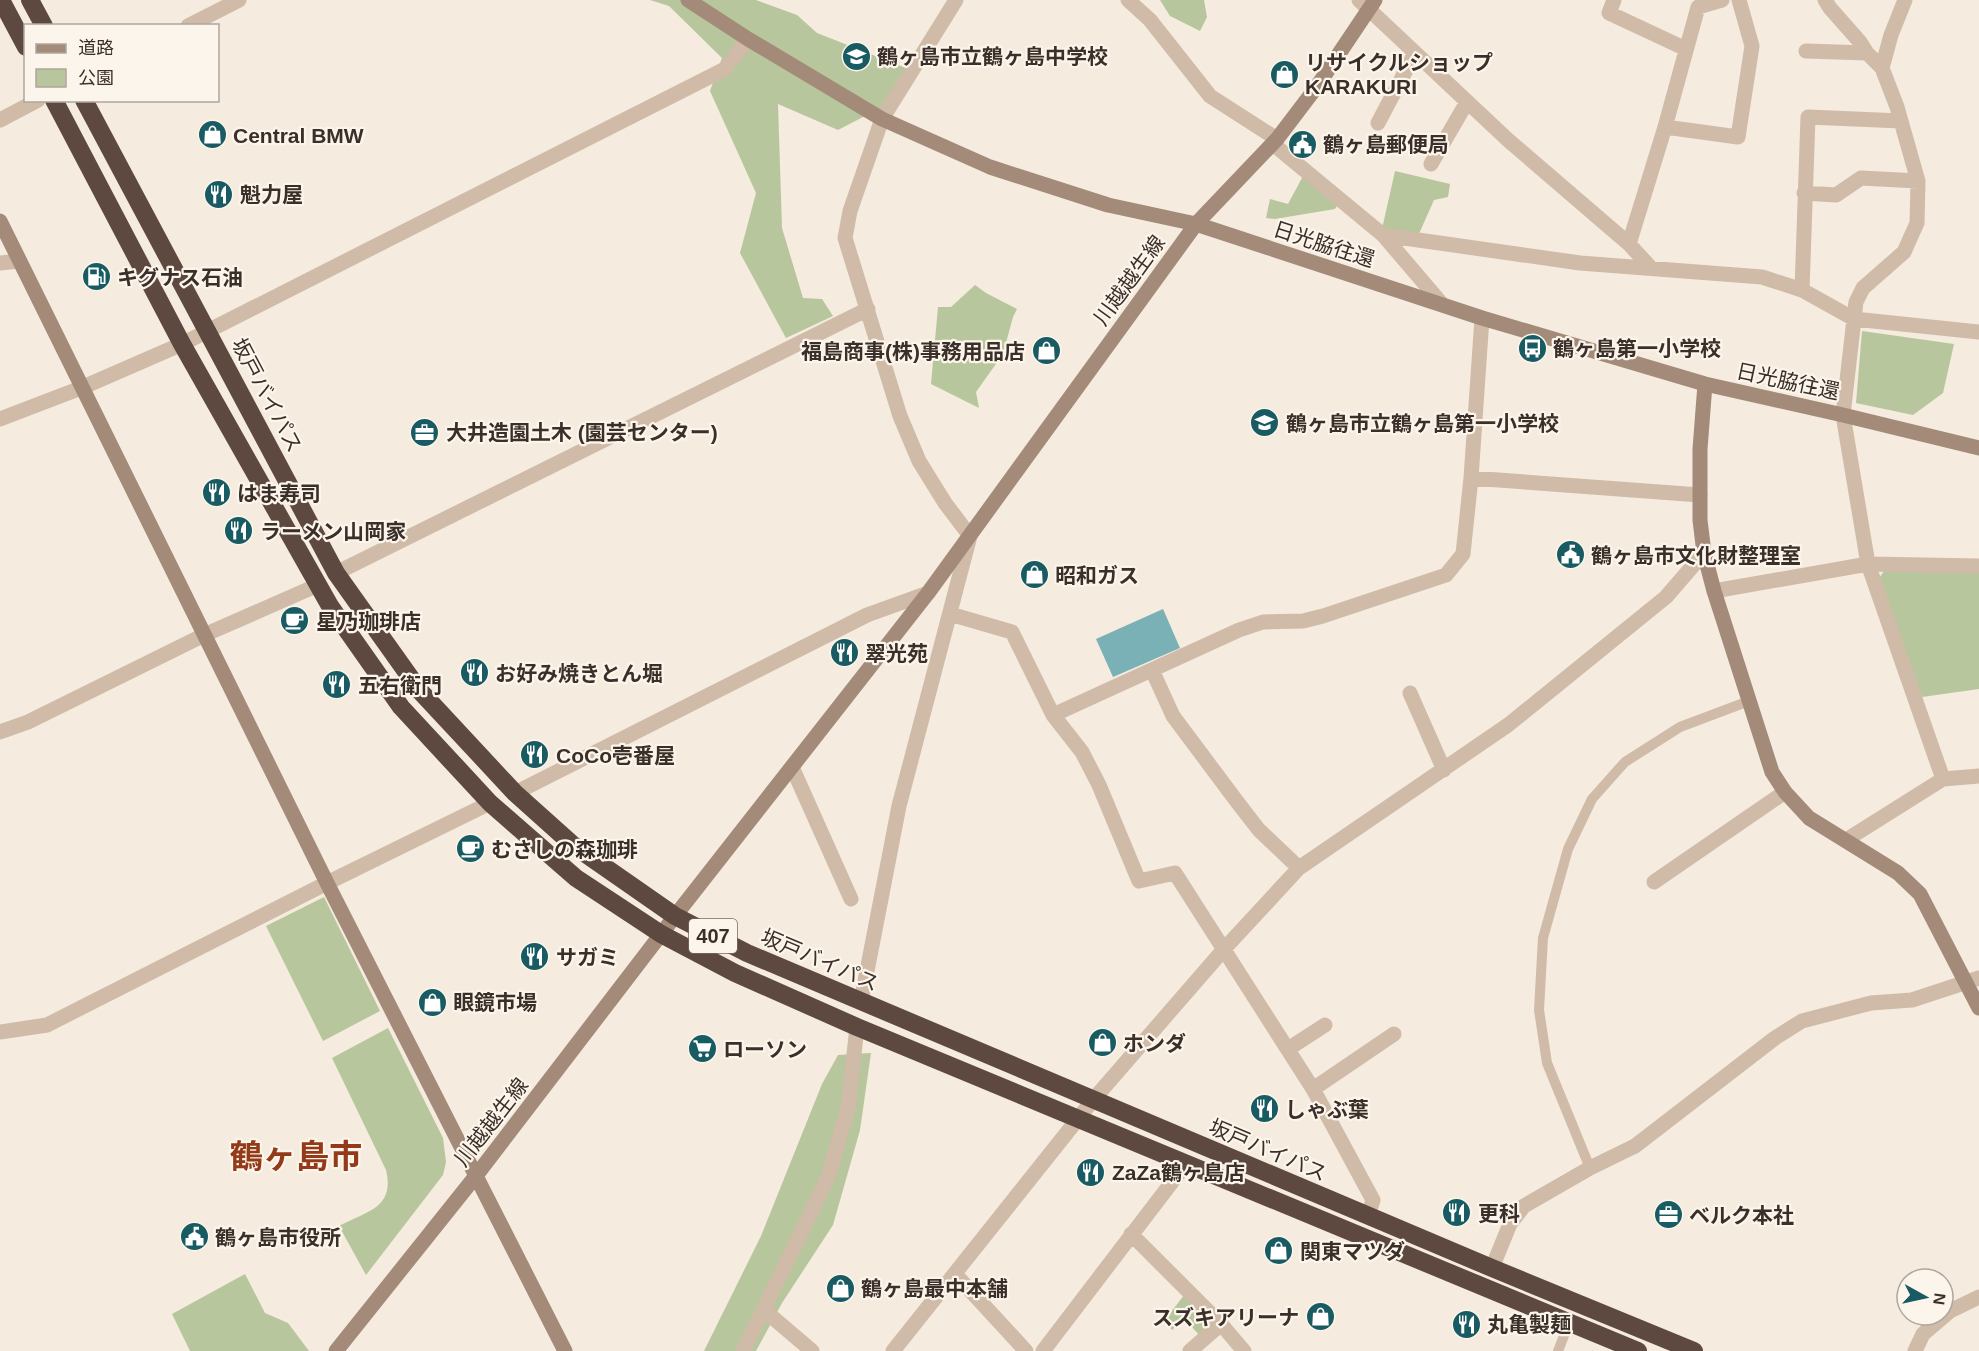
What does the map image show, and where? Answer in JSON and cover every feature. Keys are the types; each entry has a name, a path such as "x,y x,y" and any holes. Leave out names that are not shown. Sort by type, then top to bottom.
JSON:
{"highway":[{"path":"1,0 24,43"},
{"path":"30,0 43,24"},
{"name":"407","path":"55,102 182,344 330,606 401,707 490,803 576,878 661,934 735,972 857,1027 1638,1351"},
{"name":"坂戸バイパス","path":"85,102 336,573 420,691 515,793 573,845 675,916 747,953 1093,1101 1694,1351"}],"street":[{"path":"192,24 239,0"},
{"name":"日光脇往還","path":"688,0 748,39 882,119 990,167 1108,205 1196,224 1482,318 1705,384 1979,448"},
{"path":"861,1002 899,806 970,537 945,503 919,461 900,416 845,238 850,211 882,119 956,0"},
{"path":"1128,0 1150,20 1210,96 1275,142 1383,235 1442,304"},
{"path":"1614,0 1609,13 1686,49"},
{"path":"1629,244 1665,127 1698,7 1722,0"},
{"path":"1665,127 1738,137 1752,46 1739,0"},
{"path":"1825,0 1867,53 1882,68 1901,121 1918,181 1917,223 1904,252 1863,288 1857,302 1843,415 1868,564 1943,779"},
{"path":"1882,68 1905,0"},
{"path":"1368,3 1415,54 1629,244 1651,268"},
{"name":"川越越生線","path":"336,1351 475,1177 661,934 928,593 1196,224 1275,142 1318,85 1368,3"},
{"path":"0,418 81,388 182,344 724,69 748,39"},
{"path":"1806,51 1867,53"},
{"path":"1378,123 1415,54"},
{"path":"0,120 34,102"},
{"path":"1431,164 1467,102"},
{"path":"1802,290 1808,117 1901,121"},
{"path":"1804,193 1836,195 1861,178 1918,181"},
{"path":"0,221 327,883 565,1351"},
{"path":"1383,235 1580,263 1762,277 1802,290 1854,319 1979,332"},
{"path":"0,264 19,261"},
{"path":"336,573 868,309"},
{"path":"1053,715 1239,630 1263,622 1303,621 1323,616 1446,575 1463,554 1471,478 1482,318"},
{"path":"1705,384 1700,449 1700,520 1704,552 1714,591 1772,772 1785,792 1809,818 1898,873 1920,894 1973,980 1979,1008"},
{"path":"1471,478 1700,495"},
{"path":"893,1351 1093,1101 1225,948 1299,868 1508,726 1666,597 1704,552"},
{"path":"1714,591 1868,564 1979,566"},
{"path":"0,732 28,722 204,635 318,585"},
{"path":"515,793 867,615 928,593"},
{"path":"950,614 1012,632 1053,715 1082,752 1099,785 1139,881 1175,873 1313,1089 1373,1200 1368,1216"},
{"path":"1152,670 1173,716 1258,830 1299,868"},
{"path":"1410,693 1444,770"},
{"path":"792,767 851,899"},
{"path":"1846,840 1943,779 1979,776"},
{"path":"1654,882 1785,792"},
{"path":"0,1032 46,1025 490,803"},
{"path":"1492,1268 1510,1224 1524,1206 1590,1168 1635,1146 1775,1038 1802,1021 1871,1003 1912,1000 1973,980"},
{"path":"1288,1049 1325,1025"},
{"path":"743,1351 828,1177 848,1108 857,1027"},
{"path":"1313,1089 1394,1034"},
{"path":"1043,1351 1185,1165"},
{"path":"1131,1234 1221,1324 1244,1351"},
{"path":"955,1274 1026,1351"},
{"path":"1915,1351 1923,1335 1950,1311 1979,1297"},
{"path":"764,1310 812,1351"},
{"path":"1190,1351 1221,1324"}],"lane":[{"path":"1590,1168 1547,1063 1539,1010 1543,938 1568,849 1592,799 1625,762 1680,727 1749,701"},
{"path":"1558,1351 1569,1323"}],"green space":[{"path":"650,0 756,0 797,15 817,33 911,70 888,117 863,117 838,130 778,104 782,228 803,298 822,299 833,316 786,338 740,253 756,193 710,91 722,58 669,6"},
{"path":"1160,0 1204,0 1207,17 1200,31 1170,16"},
{"path":"1395,171 1450,184 1448,197 1434,200 1418,236 1382,229"},
{"path":"1303,176 1337,206 1335,209 1275,219 1266,218 1270,199 1288,204"},
{"path":"975,285 1017,309 1003,354 976,392 979,408 931,384 938,307 951,307"},
{"path":"1862,331 1954,344 1943,393 1913,415 1856,403"},
{"path":"1885,570 1979,570 1979,689 1922,697 1879,578"},
{"path":"324,897 380,1011 323,1041 266,926"},
{"path":"388,1028 443,1138 446,1162 443,1175 366,1275 339,1226 369,1212 382,1200 388,1183 386,1170 332,1058"},
{"path":"871,1053 860,1130 833,1225 782,1303 756,1351 704,1351 761,1236 822,1084 838,1055"},
{"path":"245,1274 265,1313 288,1323 309,1351 190,1351 172,1314"},
{"path":"1185,1294 1210,1320 1209,1326 1199,1335 1185,1319 1172,1330 1164,1321"}],"water":[{"path":"1163,609 1180,648 1113,677 1096,639"}],"place":[{"name":"鶴ヶ島市立鶴ヶ島中学校","path":"856,56"},
{"name":"リサイクルショップ KARAKURI","path":"1284,74"},
{"name":"Central BMW","path":"212,135"},
{"name":"鶴ヶ島郵便局","path":"1302,144"},
{"name":"魁力屋","path":"219,194"},
{"name":"キグナス石油","path":"96,277"},
{"name":"鶴ヶ島第一小学校","path":"1532,348"},
{"name":"福島商事(株)事務用品店","path":"1046,351"},
{"name":"鶴ヶ島市立鶴ヶ島第一小学校","path":"1265,423"},
{"name":"大井造園土木 (園芸センター)","path":"425,432"},
{"name":"はま寿司","path":"216,493"},
{"name":"ラーメン山岡家","path":"239,531"},
{"name":"鶴ヶ島市文化財整理室","path":"1570,555"},
{"name":"昭和ガス","path":"1034,575"},
{"name":"星乃珈琲店","path":"295,621"},
{"name":"翠光苑","path":"844,653"},
{"name":"お好み焼きとん堀","path":"474,673"},
{"name":"五右衛門","path":"337,685"},
{"name":"CoCo壱番屋","path":"535,755"},
{"name":"むさしの森珈琲","path":"470,849"},
{"name":"サガミ","path":"535,957"},
{"name":"眼鏡市場","path":"432,1002"},
{"name":"ホンダ","path":"1102,1043"},
{"name":"ローソン","path":"702,1049"},
{"name":"しゃぶ葉","path":"1264,1109"},
{"name":"ZaZa鶴ヶ島店","path":"1091,1172"},
{"name":"更科","path":"1457,1213"},
{"name":"ベルク本社","path":"1668,1215"},
{"name":"鶴ヶ島市役所","path":"194,1237"},
{"name":"関東マツダ","path":"1279,1251"},
{"name":"鶴ヶ島最中本舗","path":"840,1288"},
{"name":"スズキアリーナ","path":"1320,1317"},
{"name":"丸亀製麺","path":"1466,1324"}],"district":[{"name":"鶴ヶ島市","path":"296,1156"}]}
